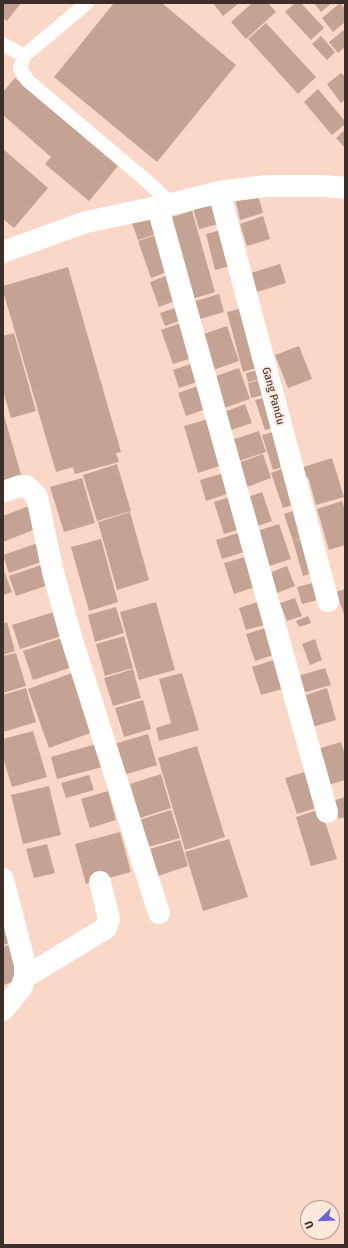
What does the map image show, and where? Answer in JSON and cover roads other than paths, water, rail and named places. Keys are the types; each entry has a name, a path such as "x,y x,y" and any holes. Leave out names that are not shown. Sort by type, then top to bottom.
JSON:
{"street":[{"path":"3,252 86,222 165,206 219,192 266,186 326,186 345,188"},
{"name":"Gang Pandu","path":"219,192 328,601"},
{"path":"165,206 328,812"},
{"path":"3,492 20,486 26,486 37,497 53,572 71,637 158,913"},
{"path":"3,879 25,965 25,978 21,988 3,1010"},
{"path":"25,978 106,928 109,919 100,882"}],"lane":[{"path":"87,3 24,56 20,70 28,81 141,176 165,206"},
{"path":"3,44 24,56"}]}
